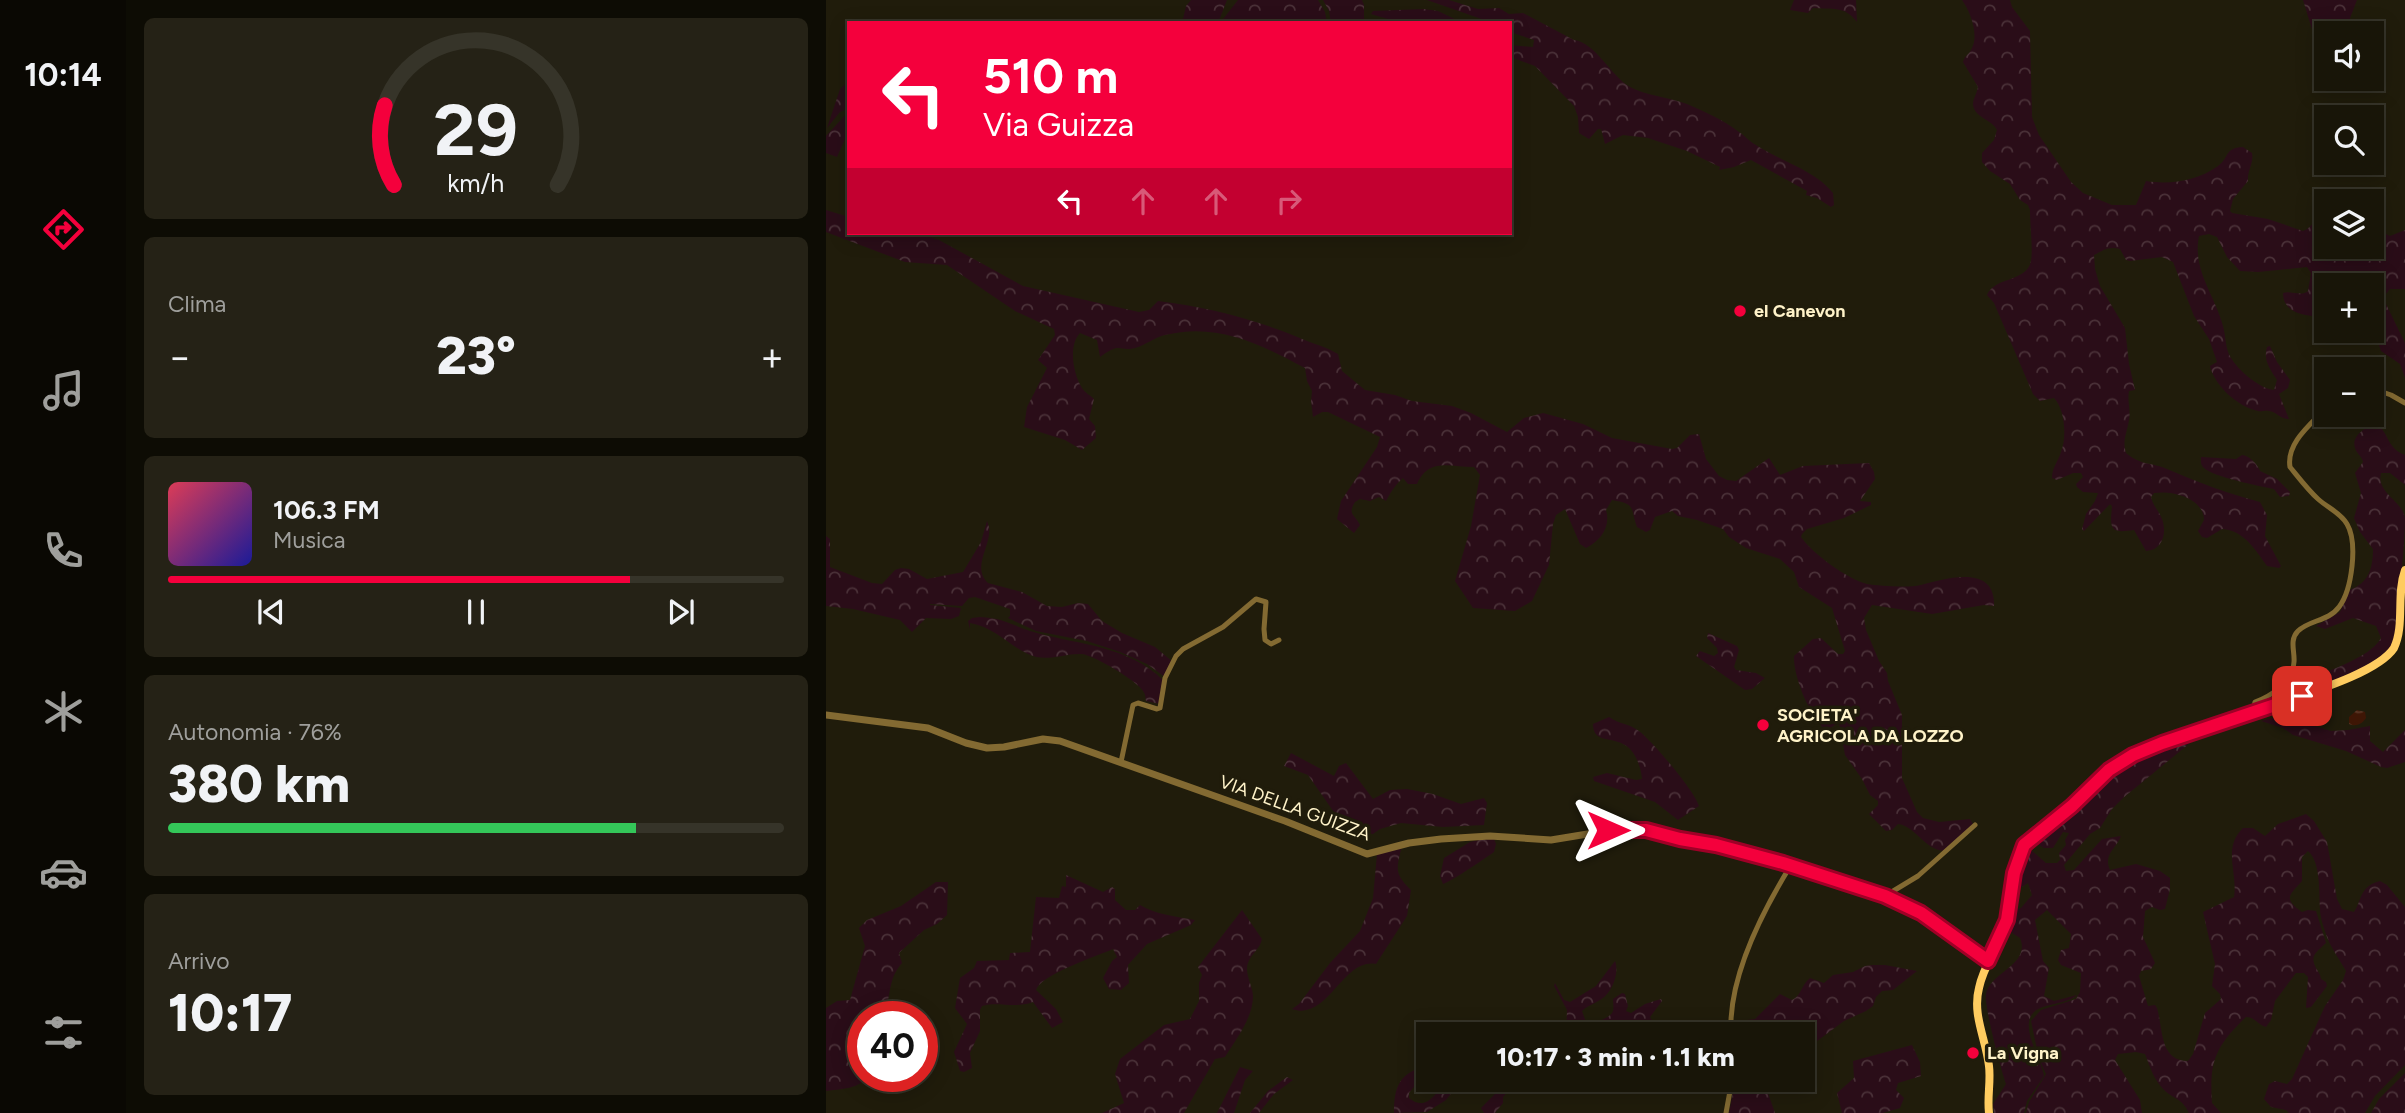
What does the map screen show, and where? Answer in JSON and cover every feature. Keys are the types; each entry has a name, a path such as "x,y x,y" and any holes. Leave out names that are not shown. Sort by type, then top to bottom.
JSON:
{"main road":[{"path":"1989,1113 1989,1068 1978,1018 1977,997 1988,961 2007,920 2014,873 2024,845 2120,762 2162,743 2327,687 2388,655 2395,648 2401,630 2400,593 2405,570"}],"street":[{"path":"2384,391 2405,403"},
{"path":"2253,713 2255,702 2270,695 2291,675 2294,665 2293,642 2298,631 2335,612 2349,583 2353,556 2348,525 2309,490 2288,462 2298,437 2314,420"},
{"path":"1121,762 1133,705 1138,703 1160,708 1165,678 1176,656 1183,649 1223,627 1256,599 1266,602 1265,640 1271,644 1279,640"},
{"name":"VIA DELLA GUIZZA","path":"826,715 928,728 987,748 1051,740 1121,762 1285,821 1367,854 1409,843 1441,839 1490,835 1551,839 1608,830 1634,829 1716,845 1791,865 1885,896 1921,913 1988,961"},
{"path":"1885,896 1918,876 1975,825"},
{"path":"1731,1022 1736,983 1764,914 1791,865"},
{"path":"1726,1113 1730,1092"}],"green space":[{"path":"1191,0 1227,0 1217,21 1182,21 1186,6"},
{"path":"1238,0 1318,0 1327,21 1222,21"},
{"path":"1323,0 1362,0 1364,21 1331,21"},
{"path":"1427,0 1449,0 1478,9 1499,8 1509,14 1523,13 1582,42 1630,87 1707,113 1765,151 1817,178 1833,193 1834,205 1831,207 1806,195 1807,191 1751,160 1719,170 1720,167 1687,151 1648,138 1623,135 1605,144 1601,129 1598,129 1589,139 1579,133 1574,106 1535,66 1512,58 1512,45 1533,47 1534,40 1512,33 1512,21 1487,21"},
{"path":"1794,0 1856,0 1857,22 1838,9 1813,8 1808,13 1790,10"},
{"path":"1962,0 2010,0 2012,7 2030,31 2032,117 2039,135 2071,182 2083,193 2112,205 2136,205 2146,181 2174,182 2192,178 2218,166 2233,149 2243,147 2252,153 2248,181 2233,199 2230,211 2268,219 2303,231 2314,222 2314,259 2384,259 2384,233 2390,236 2405,230 2405,289 2390,289 2385,295 2386,304 2405,343 2405,378 2400,364 2381,351 2378,343 2384,343 2384,273 2314,273 2312,316 2292,310 2287,306 2283,293 2308,291 2311,273 2307,267 2240,271 2227,257 2217,237 2209,234 2199,236 2201,271 2219,315 2229,354 2234,363 2250,378 2274,390 2277,380 2266,356 2267,347 2270,346 2290,380 2288,388 2279,394 2289,419 2272,412 2250,409 2228,394 2216,380 2210,366 2217,362 2209,339 2194,316 2173,262 2162,257 2130,261 2116,248 2094,255 2100,286 2125,328 2135,390 2129,391 2128,398 2126,453 2142,462 2260,502 2267,515 2265,536 2281,566 2279,568 2267,566 2249,542 2230,530 2222,529 2207,538 2202,537 2198,531 2204,520 2203,512 2193,501 2178,494 2161,492 2154,493 2151,497 2162,519 2164,530 2160,544 2152,550 2146,551 2134,530 2120,531 2113,528 2110,504 2084,531 2082,529 2086,514 2098,493 2083,492 2077,487 2076,484 2083,477 2081,473 2073,473 2057,480 2052,478 2064,439 2061,409 2054,398 2040,401 2033,394 1994,303 1987,295 1996,285 2028,268 2032,256 2030,210 2010,184 1990,171 1982,162 1982,153 1994,140 1997,130 1974,109 1973,102 1978,87 1963,62 1972,48 1975,36 1968,10"},
{"path":"2303,0 2357,0 2350,18 2352,21 2314,21 2314,36"},
{"path":"1424,9 1438,11 1459,21 1394,21 1371,14 1373,11"},
{"path":"847,83 847,109 840,112 827,128 840,89"},
{"path":"847,113 847,134 837,157 826,153 826,136"},
{"path":"826,210 847,216 847,235 927,236 1023,286 1139,312 1149,310 1158,301 1253,321 1338,354 1342,371 1365,390 1412,401 1452,406 1507,432 1524,418 1543,413 1583,424 1612,438 1672,449 1677,448 1690,435 1699,434 1706,459 1719,476 1736,481 1769,458 1780,475 1803,466 1869,463 1875,479 1860,501 1871,502 1871,505 1844,518 1807,529 1801,537 1831,565 1867,584 1909,586 1967,577 1987,584 1994,606 1984,605 1932,614 1872,605 1864,618 1866,630 1887,673 1902,715 1902,778 1917,812 1923,818 1939,822 1970,819 1973,824 1945,851 1931,847 1904,826 1898,824 1892,830 1886,831 1869,814 1878,805 1878,801 1870,795 1845,755 1839,723 1826,730 1820,724 1804,696 1794,664 1794,656 1813,639 1821,638 1838,654 1843,654 1845,651 1832,608 1799,587 1794,572 1780,559 1746,548 1729,537 1723,529 1678,516 1672,511 1655,517 1650,530 1646,532 1637,527 1629,505 1612,500 1606,510 1604,532 1586,548 1580,544 1565,509 1556,515 1549,565 1532,601 1515,611 1473,608 1455,581 1471,526 1480,475 1474,467 1441,465 1428,470 1417,484 1408,484 1403,478 1386,501 1379,497 1355,502 1352,510 1360,525 1354,533 1337,519 1341,501 1377,447 1380,437 1328,412 1313,417 1312,391 1305,368 1255,344 1220,333 1202,331 1165,335 1135,348 1112,349 1100,357 1097,340 1080,333 1074,345 1074,367 1082,388 1094,399 1089,419 1095,426 1096,438 1082,450 1065,440 1024,427 1027,407 1047,368 1038,360 1055,335 1054,329 1015,311 947,265 905,262 826,232"},
{"path":"2369,427 2381,427 2394,448 2405,455 2405,485 2390,473 2381,473 2380,480 2405,518 2396,642 2387,653 2355,672 2261,706 2292,683 2299,685 2356,659 2375,646 2381,638 2376,626 2353,618 2325,629 2316,626 2340,612 2350,590 2365,579 2372,563 2373,549 2360,532 2354,518 2361,493 2355,473 2363,462 2354,443 2360,433"},
{"path":"2242,455 2253,461 2260,471 2277,479 2290,492 2289,496 2280,497 2274,489 2216,474 2204,468 2201,463 2201,457 2236,459"},
{"path":"987,521 989,537 981,569 988,583 1022,592 1047,606 1088,604 1102,621 1155,647 1173,662 1165,677 1147,664 1120,652 1087,641 1036,631 1008,618 1010,609 975,597 969,598 962,606 930,604 961,608 959,616 951,619 926,618 912,632 900,620 826,606 826,536 830,539 830,567 872,583 882,584 895,570 901,568 909,569 927,579 963,572 981,542"},
{"path":"980,617 997,619 1037,633 1103,648 1135,660 1163,680 1160,704 1146,701 1139,686 1096,659 1082,654 1035,657 986,628 970,623 970,629 968,621"},
{"path":"1708,633 1737,646 1739,650 1734,667 1736,670 1756,673 1765,678 1752,689 1745,690 1696,656 1700,651 1714,656 1718,653 1717,648 1707,638"},
{"path":"1609,717 1636,729 1645,737 1682,778 1699,806 1678,820 1655,802 1594,781 1593,777 1607,773 1642,779 1639,764 1627,746 1596,734 1593,724"},
{"path":"2272,718 2298,721 2331,731 2370,726 2370,741 2383,752 2405,730 2405,762 2387,768 2381,767 2346,751 2293,735 2283,728 2261,721"},
{"path":"2193,735 2190,743 2112,809 2100,828 2090,834 2064,865 2066,871 2074,870 2102,839 2121,836 2109,856 2110,870 2136,864 2160,871 2170,878 2165,909 2152,907 2145,911 2143,937 2155,963 2151,969 2141,971 2139,976 2148,1006 2155,1005 2157,1008 2167,1049 2179,1060 2188,1061 2193,1054 2205,1013 2221,999 2212,986 2215,964 2203,912 2234,897 2232,852 2237,836 2243,828 2253,828 2265,836 2278,824 2306,814 2314,821 2327,842 2337,899 2342,909 2354,912 2365,890 2380,881 2387,885 2405,907 2405,1065 2375,1096 2365,1113 2289,1113 2271,1107 2264,1099 2269,1084 2275,1081 2287,1084 2292,1079 2325,1006 2346,971 2323,926 2317,870 2308,851 2302,857 2302,881 2291,893 2290,900 2302,912 2316,911 2326,943 2313,960 2327,986 2311,1007 2306,1008 2308,977 2304,973 2296,973 2275,1001 2271,1020 2266,1027 2246,1017 2228,1037 2217,1055 2212,1076 2212,1103 2221,1113 2189,1113 2181,1102 2161,1086 2145,1054 2136,1052 2118,1054 2115,1060 2140,1100 2142,1113 2026,1113 2029,1102 2046,1074 2039,1059 2031,1021 2041,1010 2076,999 2080,992 2081,973 2061,965 2058,960 2061,950 2069,948 2071,934 2047,910 2035,920 2043,961 2049,968 2044,996 2054,1001 2077,995 2035,1011 2030,1018 2030,1036 2044,1076 2027,1101 2024,1113 1994,1113 1993,1104 2006,1084 1990,1024 1986,994 1989,986 2020,955 2020,938 2009,931 2015,909 2021,908 2032,895 2028,883 2022,887 2017,885 2019,867 2026,850 2031,850 2046,863 2057,863 2069,833 2063,832 2053,848 2044,848 2036,843 2038,837 2082,803 2123,766"},
{"path":"1291,753 1334,776 1339,766 1346,763 1373,799 1390,790 1407,789 1433,794 1461,804 1484,798 1487,803 1484,825 1443,827 1401,823 1373,834 1366,833 1338,818 1308,775 1284,766"},
{"path":"1494,839 1494,852 1443,884 1440,876 1444,858 1470,842"},
{"path":"1402,845 1398,870 1401,879 1411,890 1407,916 1376,964 1364,965 1354,970 1316,1007 1305,1011 1292,1009 1360,931 1373,898 1377,854"},
{"path":"1066,875 1103,892 1112,887 1115,889 1115,900 1126,910 1135,910 1140,905 1159,913 1195,920 1191,925 1147,944 1128,965 1129,983 1121,990 1109,989 1103,978 1117,957 1113,949 1047,978 1036,990 1056,1009 1063,1022 1052,1028 1033,1002 982,1006 980,1031 970,1053 972,1068 960,1071 954,1052 967,1024 955,1008 960,978 974,968 977,961 1009,960 1010,953 1030,952 1036,897 1059,898 1062,886 1066,887"},
{"path":"936,882 948,882 947,915 924,930 899,953 902,963 893,977 888,1001 847,1001 847,1088 826,1091 826,1008 837,1001 850,1000 865,946 859,928 867,920 901,906"},
{"path":"1242,910 1262,939 1247,967 1253,996 1250,1012 1225,1057 1215,1059 1184,1113 1102,1113 1124,1103 1115,1074 1120,1059 1164,1025 1190,1019 1199,1001 1202,975 1198,967"},
{"path":"1615,961 1614,983 1602,999 1582,1011 1586,1022 1566,1022 1567,1010 1554,986 1555,983 1564,1000 1570,1002 1596,986"},
{"path":"1885,965 1917,971 1893,990 1882,991 1873,1006 1844,1021 1815,1043 1815,1022 1747,1022 1755,1019 1780,994 1792,1000 1810,978 1824,983 1833,975 1853,972 1865,966"},
{"path":"1622,993 1625,994 1628,1006 1626,1011 1631,1013 1645,1004 1661,999 1650,1017 1652,1022 1596,1022 1609,1016 1613,1011 1613,999"},
{"path":"1912,1045 1920,1062 1921,1076 1898,1083 1896,1090 1904,1098 1900,1108 1883,1113 1842,1113 1837,1093 1854,1078 1853,1061"},
{"path":"1240,1067 1253,1071 1245,1080 1234,1113 1217,1113"},
{"path":"1416,1069 1416,1084 1409,1093 1409,1098 1415,1102 1426,1102 1437,1092 1452,1092 1446,1100 1427,1112 1394,1113 1397,1088"},
{"path":"2405,1073 2405,1113 2371,1113 2379,1099"},
{"path":"1287,1077 1293,1080 1274,1094 1259,1113 1250,1113 1268,1091"},
{"path":"1497,1092 1507,1092 1495,1113 1484,1113 1481,1108"},
{"path":"1733,1092 1768,1092 1775,1113 1729,1113"}],"water":[{"path":"2357,710 2365,712 2366,718 2359,724 2349,724 2349,717"}],"place":[{"name":"el Canevon","path":"1740,311"},
{"name":"SOCIETA' AGRICOLA DA LOZZO","path":"1763,725"},
{"name":"La Vigna","path":"1973,1053"}],"route":[{"path":"1608,830 1646,830 1716,845 1783,863 1885,896 1921,913 1988,961 2007,920 2014,873 2024,845 2072,806 2109,770 2133,755 2162,743 2302,696"}]}
